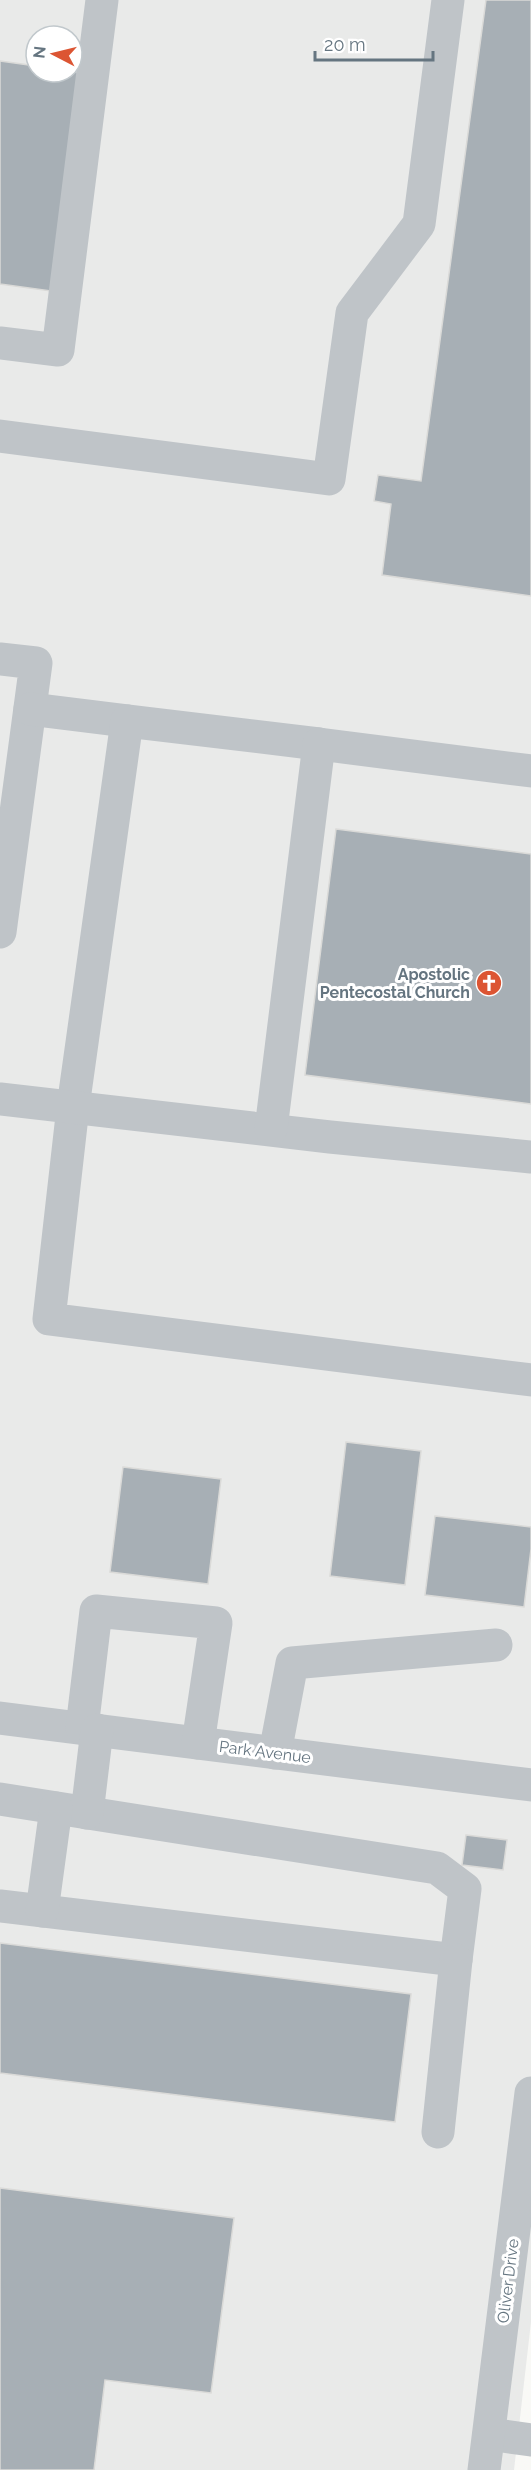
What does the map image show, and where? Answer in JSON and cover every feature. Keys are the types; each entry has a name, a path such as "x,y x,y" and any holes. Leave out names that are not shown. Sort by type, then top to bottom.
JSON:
{"street":[{"path":"0,343 58,350 102,0"},
{"path":"0,436 329,479 352,313 419,224 448,0"},
{"path":"0,658 36,663 30,709 7,830 0,932"},
{"path":"30,709 531,771"},
{"path":"127,721 73,1107 49,1319 531,1380"},
{"path":"271,1130 318,744"},
{"path":"0,1099 531,1157"},
{"path":"42,1911 72,1811 90,1729 96,1611 216,1623 198,1743"},
{"path":"275,1753 292,1664 496,1645"},
{"name":"Park Avenue","path":"0,1718 531,1785"},
{"path":"0,1799 437,1869 465,1889 438,2132"},
{"path":"0,1906 456,1960"},
{"name":"Oliver Drive","path":"484,2470 531,2093"},
{"path":"489,2434 531,2440"}],"shaded area":[{"path":"0,0 531,0 531,2322 514,2470 0,2470"}],"building":[{"path":"486,0 531,0 531,596 382,575 391,504 374,501 378,475 421,481"},
{"path":"0,61 24,64 24,84 79,84 51,291 0,284"},
{"path":"336,829 531,854 531,1104 305,1075"},
{"path":"346,1442 421,1451 405,1585 330,1576"},
{"path":"123,1467 221,1479 208,1584 110,1572"},
{"path":"435,1516 531,1527 531,1549 524,1607 425,1595"},
{"path":"466,1835 507,1840 503,1870 462,1865"},
{"path":"0,1943 411,1994 395,2122 0,2073"},
{"path":"0,2188 234,2218 211,2393 105,2380 94,2470 0,2470"}],"place":[{"name":"Apostolic Pentecostal Church","path":"489,983"}]}
